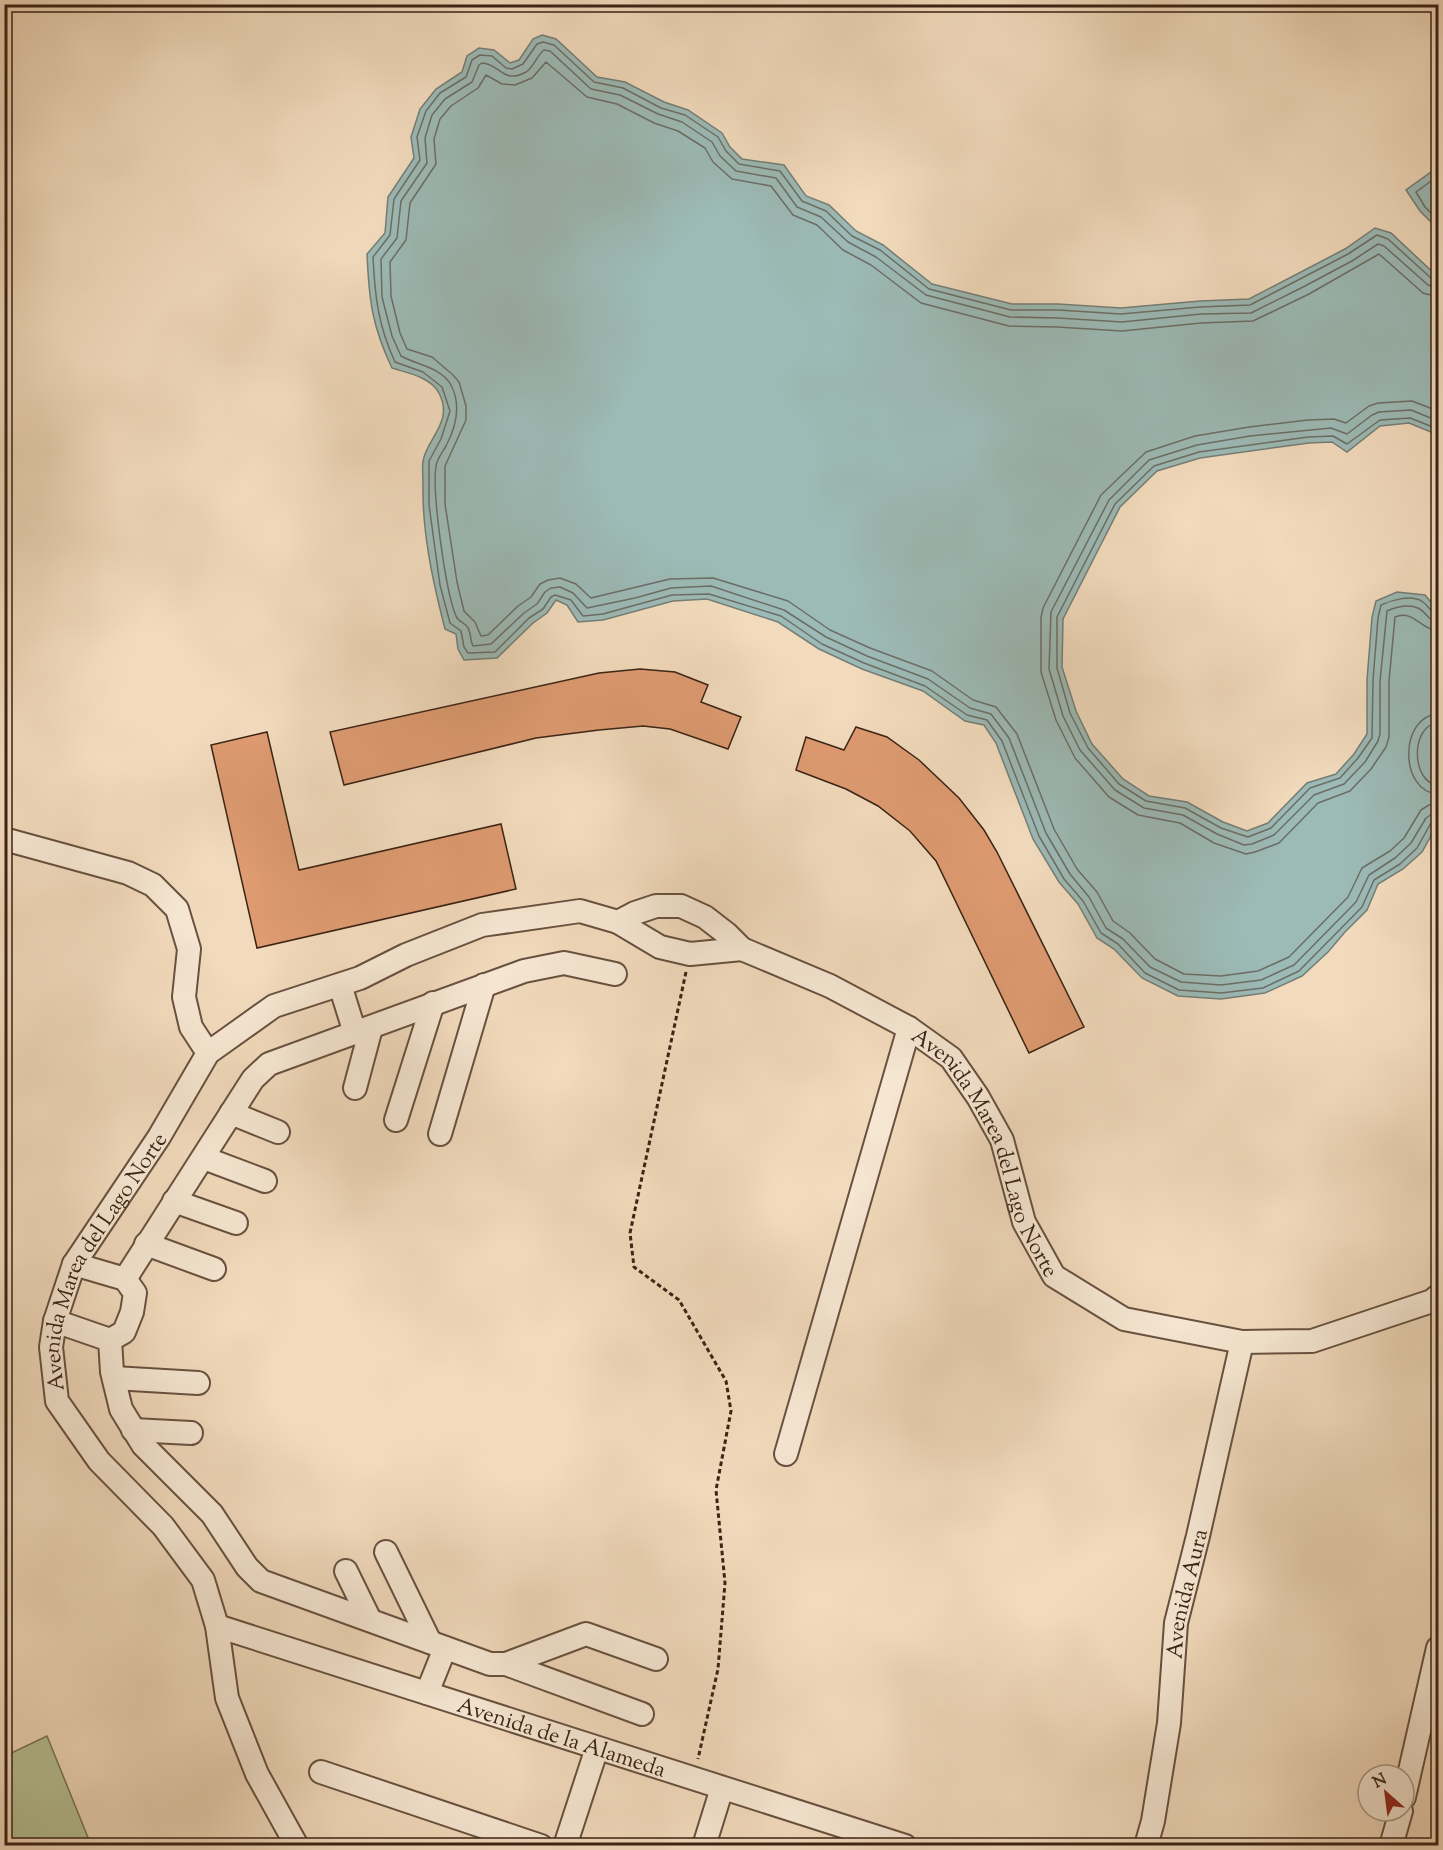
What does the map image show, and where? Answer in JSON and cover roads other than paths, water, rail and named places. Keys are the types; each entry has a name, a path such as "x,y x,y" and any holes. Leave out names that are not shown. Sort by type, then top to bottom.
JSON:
{"street":[{"path":"4,839 128,873 153,885 177,909 189,949 184,997 191,1027 208,1053 274,1006 360,978 406,955 482,926 580,911 618,922"},
{"name":"Avenida Marea del Lago Norte","path":"618,922 656,906 681,906 705,917 742,948 830,986 909,1028 951,1058 978,1096 1002,1140 1024,1222 1054,1276 1124,1319 1242,1342 1312,1341 1432,1301 1438,1296"},
{"name":"Avenida Marea del Lago Norte","path":"618,922 660,948 690,954 742,948"},
{"path":"125,1280 253,1079 269,1064 524,971 564,963 615,974"},
{"path":"340,985 363,1031 355,1088"},
{"path":"440,1134 484,985"},
{"path":"396,1120 434,1003"},
{"path":"786,1454 909,1028"},
{"name":"Avenida Marea del Lago Norte","path":"208,1053 159,1137 74,1264 55,1321 51,1347 57,1401 99,1461 163,1526 203,1580 217,1626 227,1698 257,1774 297,1845"},
{"path":"231,1113 278,1132"},
{"path":"204,1158 265,1181"},
{"path":"174,1201 236,1223"},
{"path":"146,1244 214,1269"},
{"path":"55,1321 110,1340 124,1332 132,1312 135,1293 125,1280 74,1264"},
{"path":"110,1340 114,1378 121,1409 143,1445 212,1514 247,1567 261,1581 490,1664 506,1664 642,1714"},
{"name":"Avenida Aura","path":"1146,1845 1153,1821 1169,1723 1176,1623 1242,1342"},
{"path":"114,1378 198,1383"},
{"path":"134,1430 191,1433"},
{"path":"386,1552 437,1645 427,1693"},
{"path":"346,1571 370,1620"},
{"name":"Avenida de la Alameda","path":"217,1626 905,1845"},
{"path":"506,1664 586,1634 656,1659"},
{"path":"1412,1763 1438,1648"},
{"path":"565,1845 597,1748"},
{"path":"321,1772 541,1845"},
{"path":"704,1845 722,1788"},
{"path":"1391,1845 1397,1823"}],"water":[{"path":"542,35 556,39 597,77 625,82 664,102 688,110 722,133 730,147 742,159 784,165 806,196 829,205 856,231 883,245 932,284 1012,304 1121,308 1249,299 1345,249 1375,228 1391,233 1438,277 1438,435 1409,423 1380,426 1347,452 1332,442 1309,443 1200,458 1157,471 1120,507 1063,619 1062,667 1076,711 1092,744 1123,779 1149,796 1187,802 1223,822 1247,831 1268,823 1307,783 1336,774 1354,754 1367,734 1367,680 1372,617 1376,601 1397,592 1425,595 1438,611 1438,730 1431,753 1438,780 1438,823 1422,852 1403,869 1378,884 1367,910 1302,976 1265,993 1221,999 1178,996 1142,978 1114,949 1097,938 1078,904 1059,882 1033,839 996,743 984,725 965,721 923,691 862,669 819,649 778,622 707,599 673,601 603,620 578,622 567,605 556,600 547,613 533,623 497,658 464,660 458,649 456,634 445,629 424,521 423,461 442,421 443,403 439,393 430,383 418,376 392,368 376,326 369,285 367,254 385,233 388,197 414,158 411,137 420,109 436,89 462,72 467,56 479,48 494,50 510,63 519,60 533,39"},
{"path":"1438,167 1438,229 1420,211 1406,190"}]}
